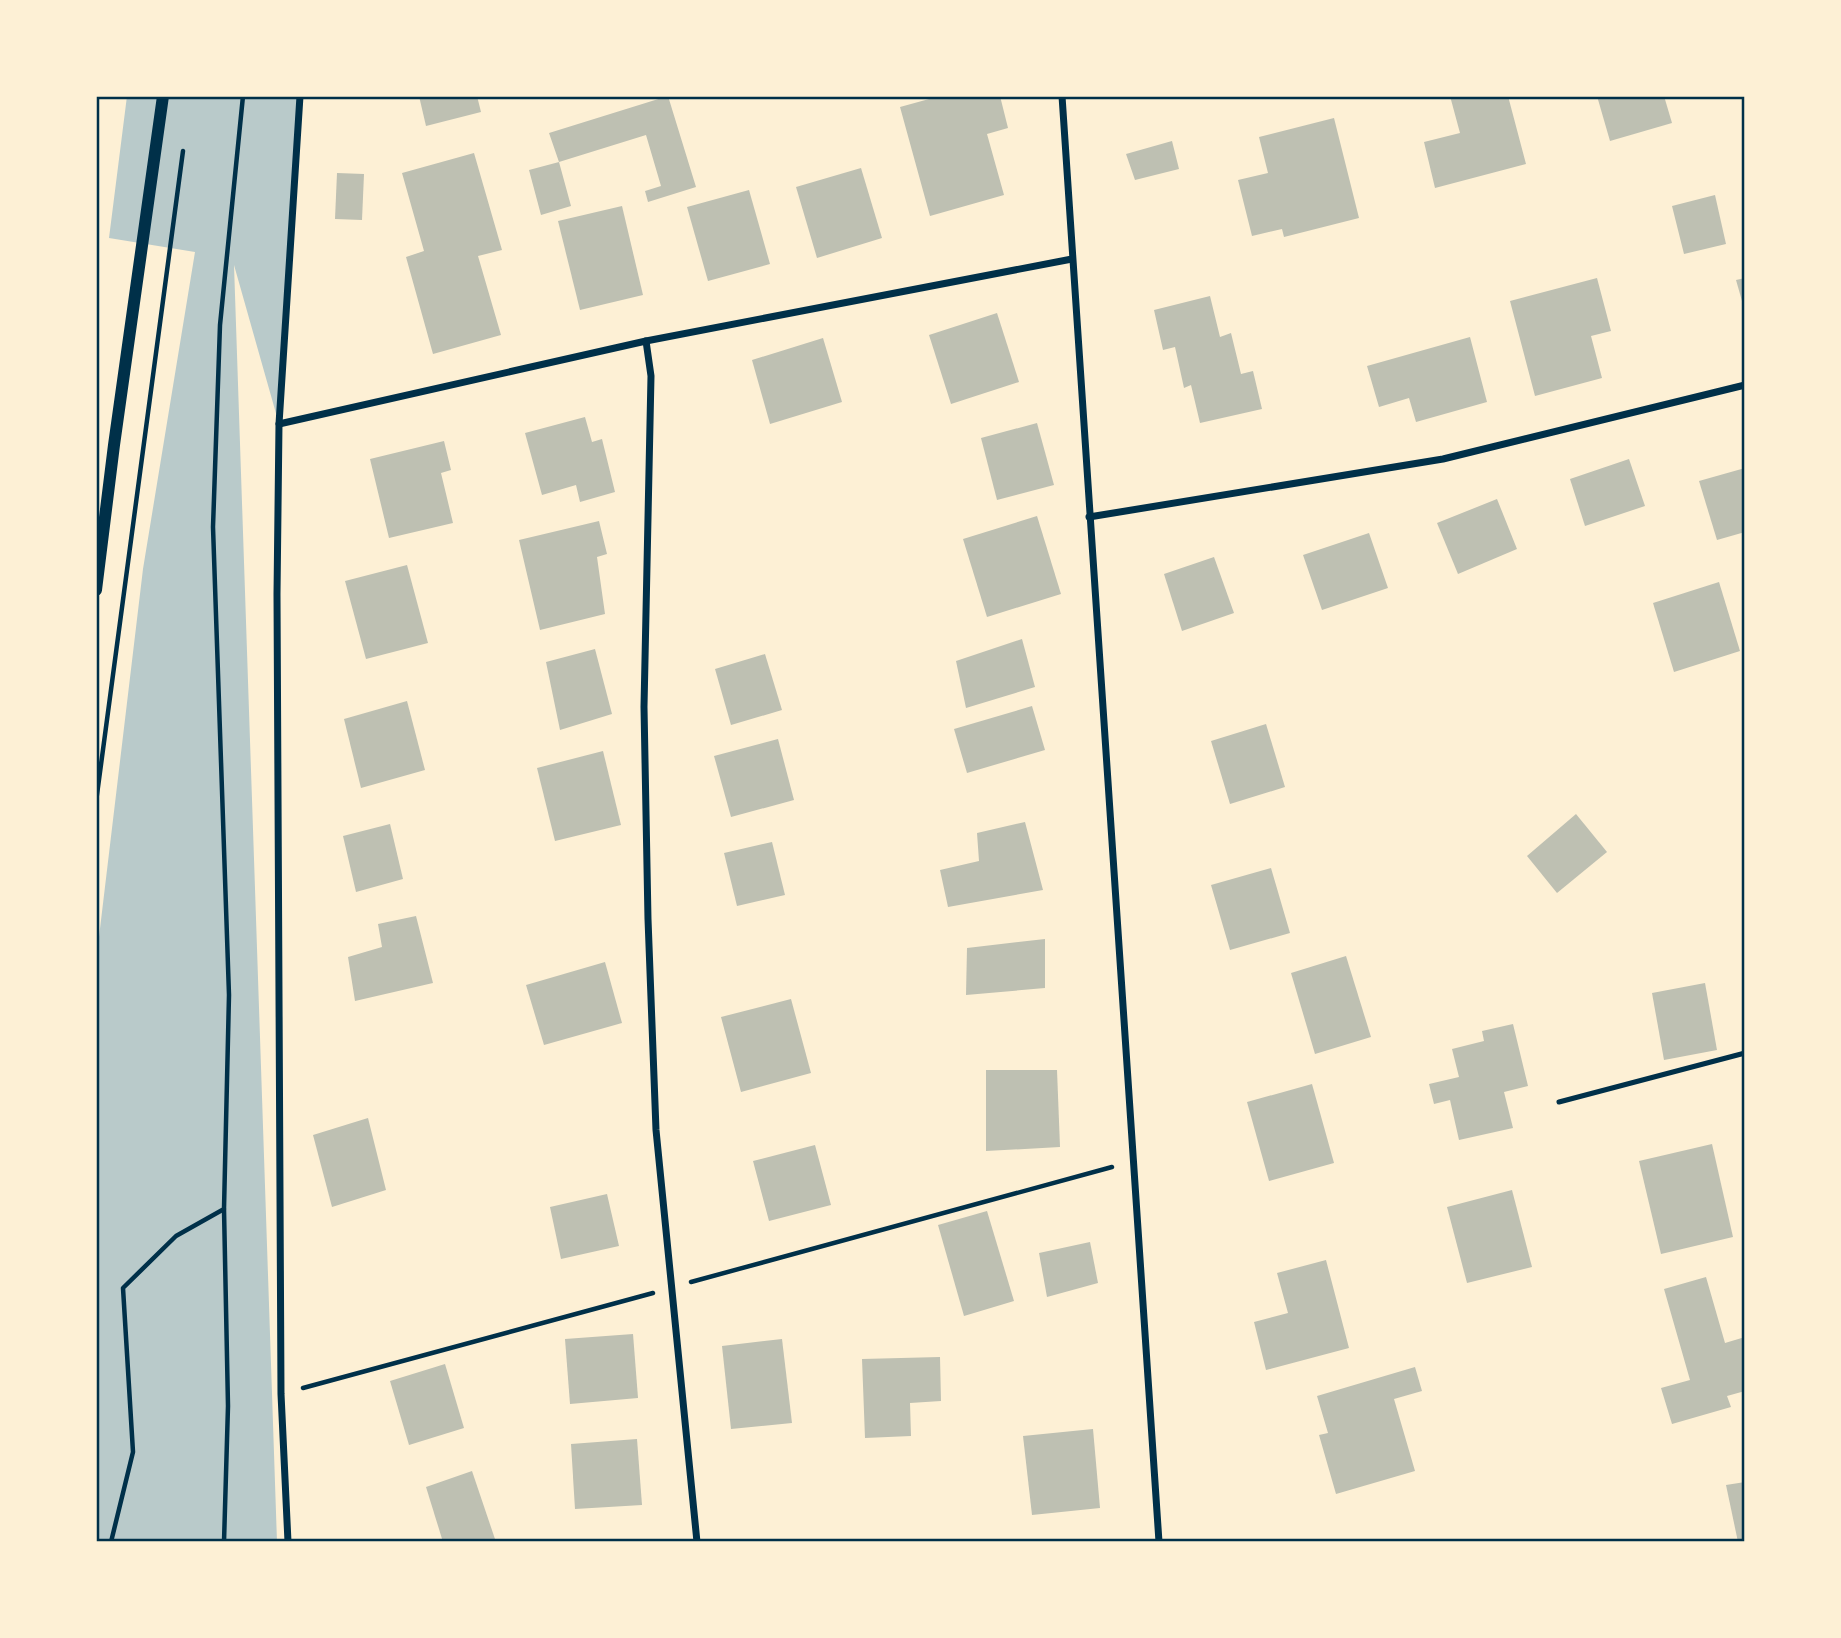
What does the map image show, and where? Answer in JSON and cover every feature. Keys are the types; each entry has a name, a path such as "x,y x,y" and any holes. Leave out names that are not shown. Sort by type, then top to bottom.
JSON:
{"street":[{"path":"96,590 163,96"},
{"path":"288,1542 281,1394 277,594 279,424 300,96"},
{"path":"1062,96 1159,1542"},
{"path":"279,424 646,341 1072,260"},
{"path":"646,341 651,376 644,707 656,1130 698,1542"},
{"path":"1089,517 1443,459 1745,385"}],"lane":[{"path":"1559,1102 1745,1053"}],"path":[{"path":"224,1542 228,1406 223,1209 229,995 213,527 220,325 243,96"},
{"path":"96,802 185,138"},
{"path":"281,1394 1133,1161"},
{"path":"111,1542 133,1452 124,1288 176,1236 223,1209"}],"shaded area":[{"path":"127,96 300,96 279,424 234,265 277,1542 96,1542 96,962 143,569 195,252 109,238"}],"building":[{"path":"419,96 477,96 481,112 426,126"},
{"path":"668,96 696,187 648,202 645,191 661,186 646,135 559,162 549,133"},
{"path":"940,96 1000,96 1008,128 987,134 1004,195 930,216 900,107"},
{"path":"1450,96 1508,96 1526,164 1435,188 1424,142 1460,133"},
{"path":"1597,96 1664,96 1672,123 1610,141"},
{"path":"1334,118 1359,218 1284,237 1282,229 1252,236 1238,180 1268,173 1259,137"},
{"path":"1172,141 1179,169 1135,180 1126,154"},
{"path":"474,153 502,250 478,256 501,335 433,354 406,257 424,251 402,173"},
{"path":"559,162 571,206 541,215 529,170"},
{"path":"861,168 882,238 817,258 796,187"},
{"path":"337,173 364,174 362,220 335,219"},
{"path":"749,190 770,264 708,281 687,207"},
{"path":"1715,195 1726,244 1684,254 1672,206"},
{"path":"622,206 643,295 580,310 558,221"},
{"path":"1597,278 1611,331 1591,336 1602,378 1535,396 1510,301"},
{"path":"1745,278 1745,308 1744,308 1736,280"},
{"path":"1210,296 1220,337 1231,333 1241,374 1253,371 1262,409 1200,423 1191,385 1184,388 1175,347 1163,350 1154,310"},
{"path":"997,313 1019,382 951,404 929,335"},
{"path":"1470,337 1487,402 1416,422 1409,398 1379,407 1367,366"},
{"path":"823,338 842,402 770,424 752,360"},
{"path":"585,417 592,442 602,439 615,492 580,502 576,485 542,495 525,433"},
{"path":"1037,423 1054,485 997,500 981,438"},
{"path":"444,441 451,470 441,473 453,523 389,538 370,459"},
{"path":"1629,459 1645,506 1585,526 1570,479"},
{"path":"1745,468 1745,532 1717,540 1699,481"},
{"path":"1497,499 1517,549 1458,574 1437,523"},
{"path":"1037,516 1061,594 987,617 963,539"},
{"path":"599,521 607,554 597,557 605,614 540,630 519,540"},
{"path":"1369,533 1388,588 1322,610 1303,555"},
{"path":"1214,557 1234,613 1182,631 1164,574"},
{"path":"407,565 428,643 366,659 345,581"},
{"path":"1719,582 1740,651 1674,672 1653,603"},
{"path":"1022,639 1035,687 966,708 956,661"},
{"path":"595,649 612,714 560,730 546,662"},
{"path":"765,654 782,710 731,725 715,669"},
{"path":"407,701 425,770 361,788 344,719"},
{"path":"1032,706 1045,750 967,773 954,729"},
{"path":"1266,724 1285,787 1230,804 1211,741"},
{"path":"778,739 794,800 731,817 714,756"},
{"path":"603,751 621,825 555,841 537,768"},
{"path":"1576,814 1607,852 1557,893 1527,856"},
{"path":"1025,822 1043,890 948,907 940,870 979,861 977,833"},
{"path":"390,824 403,879 356,892 343,836"},
{"path":"772,842 785,895 737,906 724,853"},
{"path":"1271,868 1290,933 1230,950 1211,885"},
{"path":"416,916 433,983 355,1001 348,957 382,947 378,924"},
{"path":"1045,939 1045,988 966,995 967,948"},
{"path":"1346,956 1371,1037 1315,1054 1291,973"},
{"path":"605,962 622,1023 544,1045 526,985"},
{"path":"1705,983 1717,1050 1664,1060 1652,993"},
{"path":"791,999 811,1073 741,1092 721,1017"},
{"path":"1513,1024 1528,1086 1504,1092 1513,1128 1459,1140 1450,1100 1434,1104 1429,1084 1459,1077 1452,1049 1484,1041 1482,1031"},
{"path":"986,1070 1057,1070 1060,1147 986,1151"},
{"path":"1312,1084 1334,1163 1269,1181 1247,1102"},
{"path":"368,1118 386,1190 332,1207 313,1135"},
{"path":"1712,1144 1733,1237 1661,1254 1639,1161"},
{"path":"815,1145 831,1205 769,1221 753,1161"},
{"path":"1512,1190 1532,1267 1467,1283 1447,1207"},
{"path":"607,1194 619,1246 561,1259 550,1207"},
{"path":"987,1211 1014,1301 964,1316 938,1225"},
{"path":"1090,1242 1098,1283 1047,1297 1039,1253"},
{"path":"1326,1260 1349,1348 1266,1370 1254,1322 1288,1313 1277,1273"},
{"path":"1706,1277 1725,1343 1745,1337 1745,1391 1727,1396 1731,1407 1672,1424 1661,1388 1690,1380 1664,1289"},
{"path":"633,1334 638,1398 570,1404 565,1339"},
{"path":"782,1339 792,1423 731,1429 722,1346"},
{"path":"940,1357 941,1401 910,1403 911,1436 865,1438 862,1359"},
{"path":"445,1364 464,1428 409,1445 390,1381"},
{"path":"1415,1367 1422,1391 1394,1399 1415,1471 1336,1494 1319,1435 1328,1433 1317,1396"},
{"path":"1093,1429 1100,1508 1032,1515 1023,1436"},
{"path":"637,1439 642,1505 575,1509 571,1444"},
{"path":"472,1471 496,1542 443,1542 426,1487"},
{"path":"1745,1482 1745,1542 1738,1542 1726,1485"}]}
